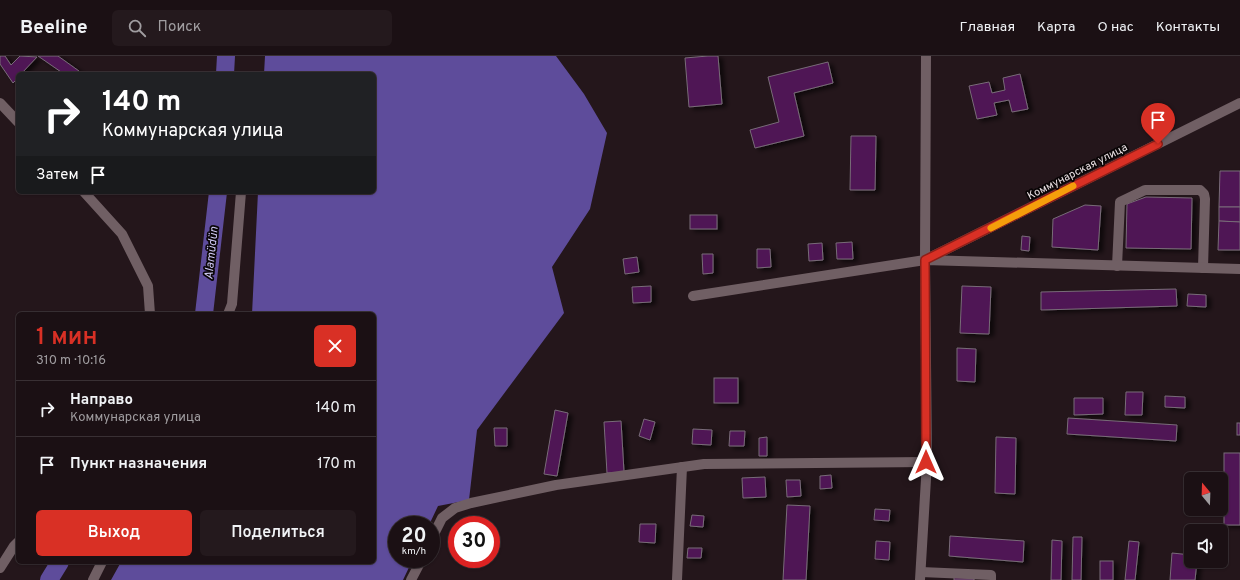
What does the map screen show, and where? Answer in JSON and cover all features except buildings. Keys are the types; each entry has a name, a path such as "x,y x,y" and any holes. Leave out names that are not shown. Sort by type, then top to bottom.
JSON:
{"street":[{"path":"926,56 926,462 920,576 991,575 991,580"},
{"path":"0,103 16,120"},
{"name":"Коммунарская улица","path":"925,260 1240,103"},
{"path":"1118,266 1120,202 1145,190 1200,190 1206,199 1202,268"},
{"path":"86,194 122,234 148,286 150,312"},
{"path":"229,312 232,304 241,194"},
{"path":"693,296 925,260 1240,269"},
{"path":"440,522 442,518 454,508 471,503 556,485 704,464 926,462"},
{"path":"677,580 682,467"},
{"path":"0,568 16,544"},
{"path":"93,580 101,564"},
{"path":"411,580 417,568"}],"shaded area":[{"path":"265,56 556,56 584,94 607,133 590,209 552,267 564,313 477,430 469,500 438,506 433,516 388,516 388,568 409,568 403,580 111,580 120,564 376,564 376,312 252,312 258,194 376,194 376,72 264,72"}],"waterway":[{"name":"Alamüdün","path":"225,72 226,56"},
{"name":"Alamüdün","path":"204,312 218,194"},
{"name":"Alamüdün","path":"49,580 59,564"}],"slow traffic":[{"path":"991,228 1073,186"}],"route":[{"path":"926,462 925,260 1158,144"}]}
